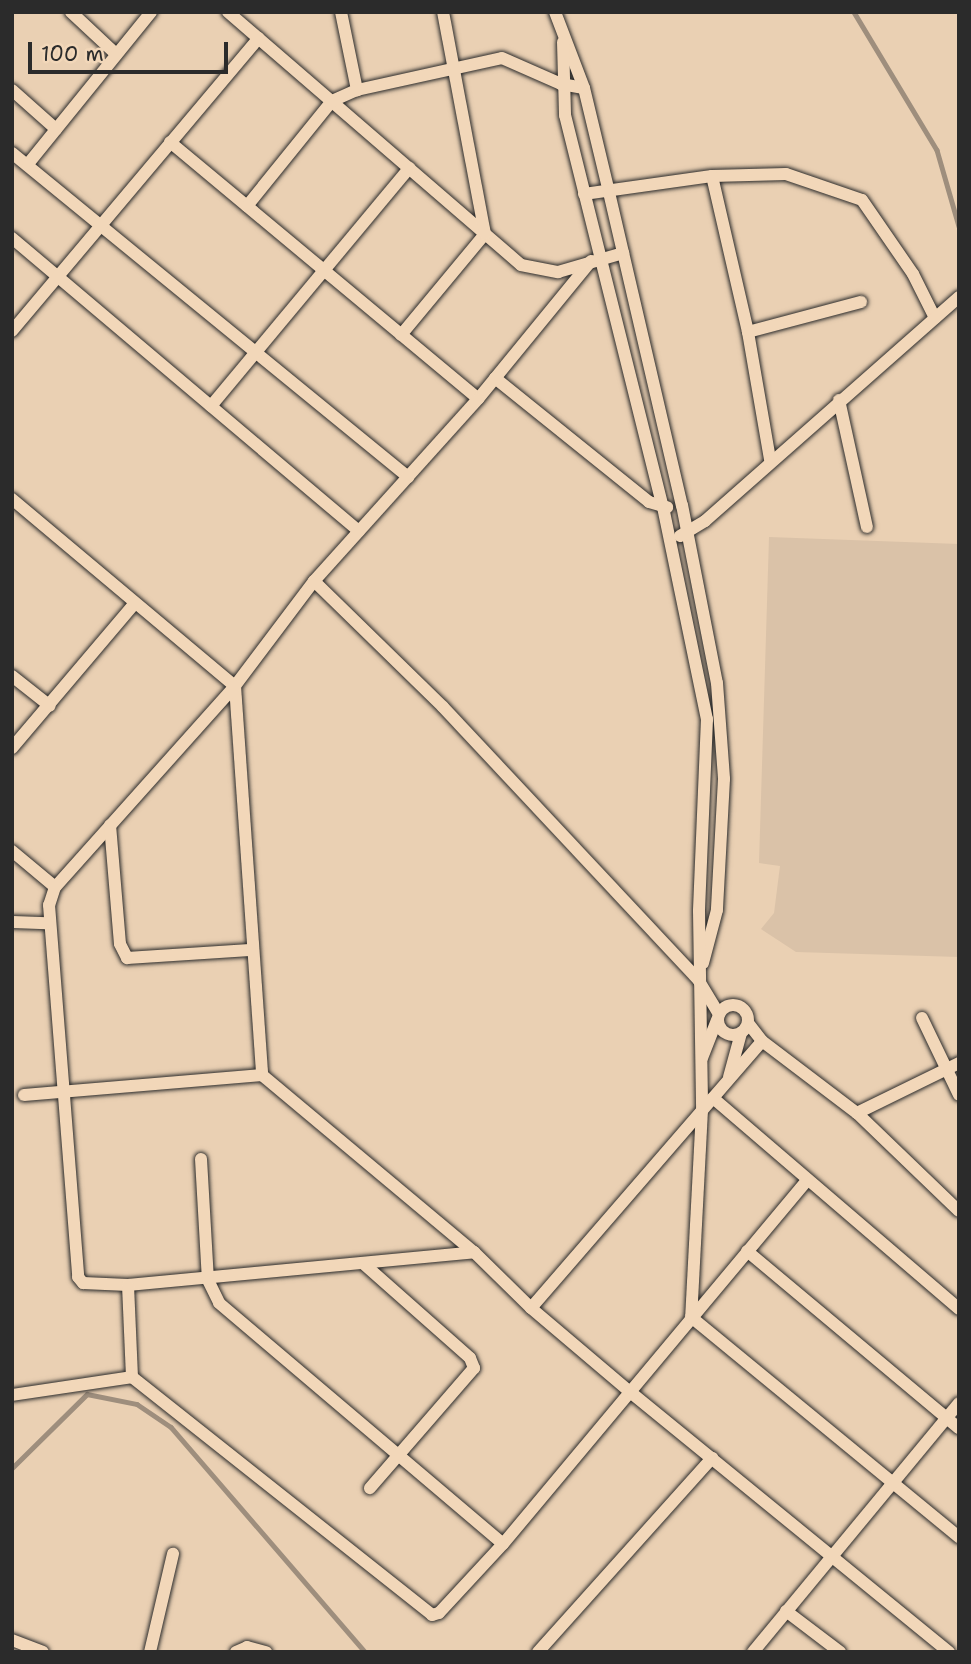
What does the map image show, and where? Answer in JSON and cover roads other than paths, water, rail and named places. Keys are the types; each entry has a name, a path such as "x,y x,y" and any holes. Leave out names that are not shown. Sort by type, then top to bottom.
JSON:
{"street":[{"path":"71,12 116,54"},
{"path":"28,164 150,12"},
{"path":"228,12 247,18 259,38 485,234 534,271 558,272 623,253"},
{"path":"341,12 357,90"},
{"path":"401,335 485,234 456,65 443,12"},
{"path":"555,12 563,42 583,88 608,188 681,505 717,683 724,779 717,910 699,981"},
{"path":"12,331 259,38"},
{"path":"563,42 561,84 596,260 663,507 707,719 699,981 702,1110 691,1317"},
{"path":"247,206 332,102 357,90 456,65 502,58 561,84 583,88"},
{"path":"12,90 56,129"},
{"path":"170,142 478,399"},
{"path":"12,153 408,477"},
{"path":"211,405 409,168"},
{"path":"584,194 608,188 712,176 786,174 862,200 913,274 934,318"},
{"path":"712,176 748,332 770,460"},
{"path":"12,238 359,531"},
{"path":"474,1252 208,1280 128,1285 92,1284 78,1277 48,923 55,887 235,686 314,581 478,399 596,260"},
{"path":"670,538 687,534 959,297"},
{"path":"748,332 862,302"},
{"path":"495,378 649,502 663,507 681,505"},
{"path":"839,400 867,527"},
{"path":"12,499 235,686 250,950 262,1075 474,1252 531,1308 629,1391 949,1652"},
{"path":"314,581 443,707 699,981 723,1031 745,1028 857,1114 959,1211"},
{"path":"12,748 135,603"},
{"path":"12,676 50,706"},
{"path":"110,825 120,944 127,958 250,950"},
{"path":"12,851 55,887"},
{"path":"12,922 48,923"},
{"path":"700,1063 718,1017 728,1005 741,1006 745,1028 728,1081"},
{"path":"922,1018 959,1095"},
{"path":"531,1308 762,1041"},
{"path":"857,1114 959,1063"},
{"path":"24,1095 262,1075"},
{"path":"713,1098 959,1309"},
{"path":"201,1159 208,1280 219,1303 503,1544"},
{"path":"12,1395 132,1377 432,1615 447,1608 503,1544 807,1180"},
{"path":"747,1251 959,1428"},
{"path":"366,1265 470,1358 474,1368 370,1488"},
{"path":"128,1285 132,1377"},
{"path":"691,1317 959,1537"},
{"path":"753,1652 959,1403"},
{"path":"538,1652 712,1458"},
{"path":"150,1652 173,1554"},
{"path":"786,1611 840,1652"},
{"path":"12,1640 43,1652"},
{"path":"236,1652 247,1647 266,1652"}],"waterway":[{"path":"854,12 937,150 959,226"},
{"path":"12,1468 87,1394 137,1404 171,1427 365,1652"}]}
